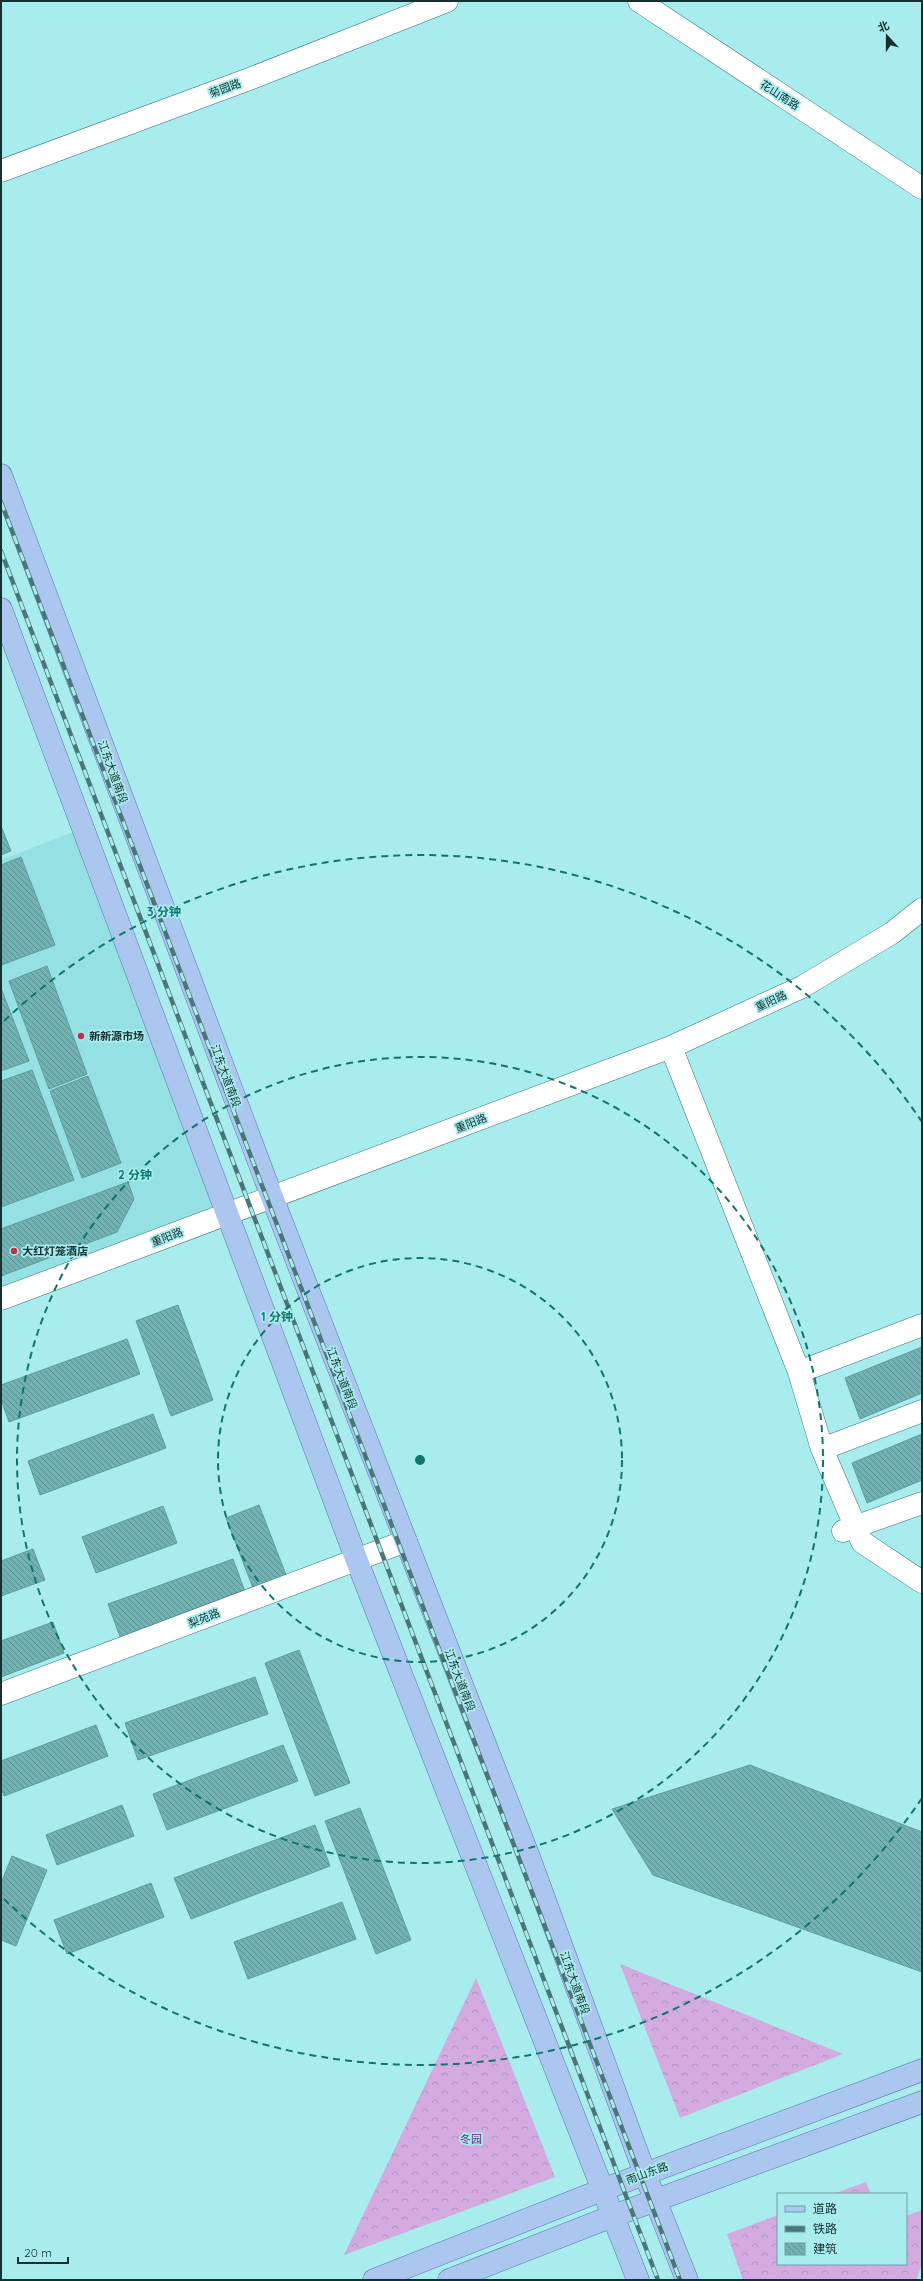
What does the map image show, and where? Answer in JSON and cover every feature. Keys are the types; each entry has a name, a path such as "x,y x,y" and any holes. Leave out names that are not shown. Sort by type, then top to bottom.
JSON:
{"main road":[{"name":"江东大道南段","path":"1,475 272,1197 529,1858 645,2174 687,2280"},
{"path":"1,609 357,1561 483,1878 602,2190 638,2280"},
{"name":"雨山东路","path":"374,2280 602,2190 922,2070"},
{"path":"449,2280 613,2216 922,2102"}],"street":[{"name":"菊园路","path":"1,171 252,78 447,1"},
{"name":"花山南路","path":"639,1 922,188"},
{"name":"重阳路","path":"1,1299 671,1047 802,987 892,933 922,909"},
{"path":"671,1047 799,1372 822,1449 849,1529 862,1542 922,1582"},
{"path":"799,1372 922,1325"},
{"path":"822,1449 922,1412"},
{"path":"849,1529 922,1503"},
{"name":"梨苑路","path":"1,1694 357,1561 406,1541"}],"shaded area":[{"name":"新新源市场","path":"83,828 226,1213 1,1297 1,860"}],"green space":[{"path":"620,1964 843,2054 680,2118"},
{"name":"冬园","path":"476,1978 555,2177 344,2255"},
{"path":"866,2182 871,2193 836,2193"},
{"path":"922,2210 922,2264 916,2280 743,2280 727,2234 777,2215 777,2265 907,2265 907,2216"}],"building":[{"path":"1,826 11,851 1,855"},
{"path":"21,857 55,945 1,965 1,865"},
{"path":"47,966 87,1074 49,1089 9,981"},
{"path":"1,988 29,1061 1,1071"},
{"path":"32,1070 74,1180 1,1207 1,1081"},
{"path":"88,1076 121,1163 82,1178 50,1091"},
{"path":"128,1182 134,1199 117,1232 1,1276 1,1229"},
{"path":"178,1305 213,1400 171,1416 136,1321"},
{"path":"127,1339 140,1374 9,1422 1,1399 1,1385"},
{"path":"922,1347 922,1393 860,1419 845,1378"},
{"path":"153,1414 166,1448 40,1495 28,1461"},
{"path":"922,1434 922,1480 867,1503 852,1463"},
{"path":"259,1505 288,1580 255,1593 226,1518"},
{"path":"163,1506 177,1543 96,1573 82,1537"},
{"path":"33,1549 45,1580 1,1596 1,1561"},
{"path":"233,1559 247,1597 122,1642 108,1604"},
{"path":"53,1622 64,1653 1,1677 1,1641"},
{"path":"299,1650 350,1783 315,1796 265,1663"},
{"path":"255,1677 268,1714 138,1760 125,1723"},
{"path":"96,1725 108,1756 4,1796 1,1788 1,1761"},
{"path":"283,1745 298,1781 167,1830 153,1794"},
{"path":"750,1765 922,1832 922,1972 653,1875 612,1809"},
{"path":"122,1805 134,1836 57,1865 46,1835"},
{"path":"360,1808 411,1940 376,1954 325,1821"},
{"path":"315,1825 330,1866 191,1919 174,1878"},
{"path":"12,1856 47,1870 16,1946 1,1940 1,1883"},
{"path":"151,1883 164,1917 67,1954 54,1920"},
{"path":"342,1902 356,1939 248,1979 234,1942"}],"railway":[{"path":"1,502 680,2280"},
{"path":"1,551 658,2280"}],"place":[{"name":"新新源市场","path":"81,1036"},
{"name":"大红灯笼酒店","path":"14,1251"}]}
